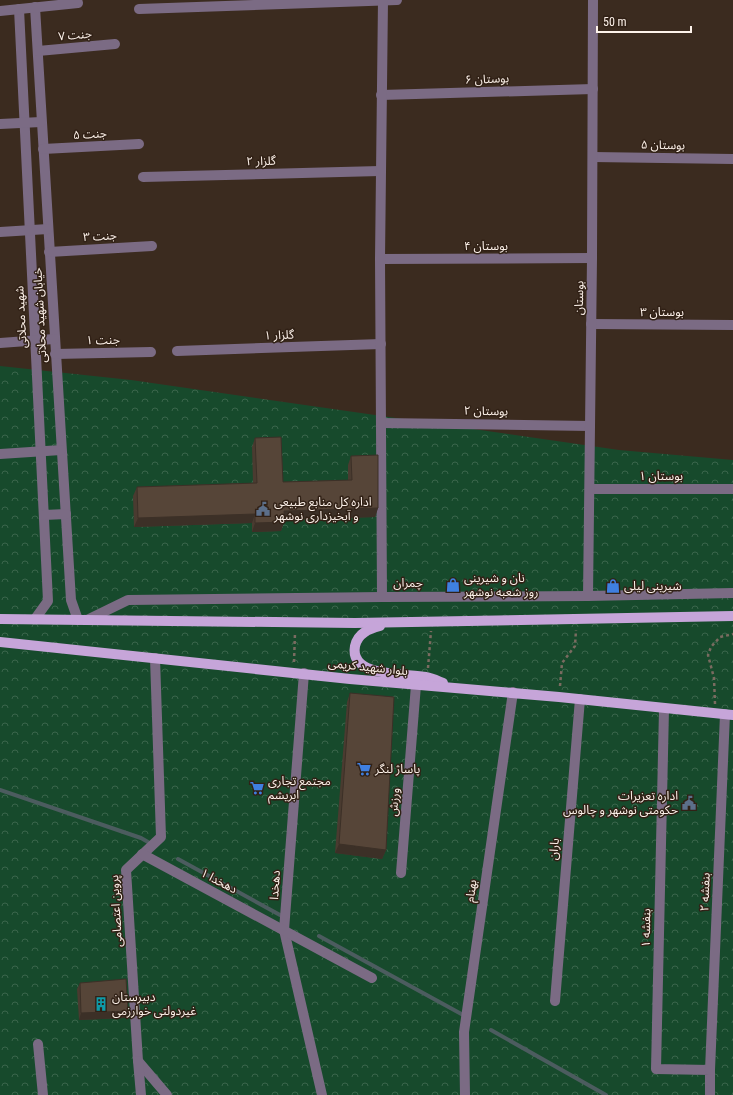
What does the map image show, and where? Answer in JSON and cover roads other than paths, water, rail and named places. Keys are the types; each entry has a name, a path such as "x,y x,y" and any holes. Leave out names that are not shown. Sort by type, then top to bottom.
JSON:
{"main road":[{"path":"0,619 431,622 733,616"},
{"path":"392,622 368,630 358,637 355,647 355,657 363,667 378,672 427,677 451,687"},
{"name":"بلوار شهید کریمی","path":"0,642 416,685 513,692 664,709 724,714"}],"street":[{"path":"0,11 78,3 78,0"},
{"path":"382,596 380,171 383,0"},
{"path":"139,9 397,0"},
{"name":"بوستان","path":"588,596 593,157 593,0"},
{"name":"خیابان شهید محلاتی","path":"35,8 71,600 82,620"},
{"name":"شهید محلاتی","path":"18,9 48,601 35,619"},
{"name":"جنت ۷","path":"38,51 115,44"},
{"name":"بوستان ۶","path":"381,95 593,89"},
{"path":"0,124 41,122"},
{"name":"جنت ۵","path":"43,149 139,144"},
{"name":"بوستان ۵","path":"593,157 733,159"},
{"name":"گلزار ۲","path":"143,177 380,171"},
{"path":"0,232 48,230"},
{"name":"جنت ۳","path":"49,252 152,246"},
{"name":"بوستان ۴","path":"380,259 592,258"},
{"name":"بوستان ۳","path":"591,324 733,325"},
{"path":"0,343 54,339"},
{"name":"گلزار ۱","path":"177,351 381,344"},
{"name":"جنت ۱","path":"55,354 151,352"},
{"name":"بوستان ۲","path":"381,423 590,426"},
{"path":"0,454 61,450"},
{"name":"بوستان ۱","path":"590,489 733,489"},
{"path":"44,515 66,514"},
{"name":"چمران","path":"82,620 128,600 382,596 588,596 733,593"},
{"name":"پروین اعتصامی","path":"141,1095 126,870 161,837 155,658"},
{"name":"دهخدا","path":"304,673 284,930 322,1095"},
{"name":"ورزش","path":"401,873 416,685"},
{"name":"بهنام","path":"465,1095 464,1032 513,692"},
{"name":"باران","path":"555,1001 580,699"},
{"name":"بنفشه ۱","path":"664,709 656,1069 710,1070"},
{"name":"بنفشه ۲","path":"710,1070 724,714"},
{"name":"دهخدا ۱","path":"142,854 372,978"},
{"path":"38,1044 43,1095"},
{"path":"138,1062 167,1095"},
{"path":"710,1070 710,1095"}],"waterway":[{"path":"0,790 141,838 148,842"},
{"path":"178,859 280,915"},
{"path":"319,936 465,1016"},
{"path":"491,1030 606,1095"}],"place":[{"name":"اداره كل منابع طبيعی و آبخيزداری نوشهر","path":"263,509"},
{"name":"نان و شیرینی روز شعبه نوشهر","path":"453,585"},
{"name":"شیرینی لیلی","path":"613,586"},
{"name":"پاساژ لنگر","path":"364,769"},
{"name":"مجتمع تجاری ابریشم","path":"257,788"},
{"name":"اداره تعزیرات حکومتی نوشهر و چالوس","path":"689,803"},
{"name":"دبیرستان غیردولتی خوارزمی","path":"101,1004"}]}
